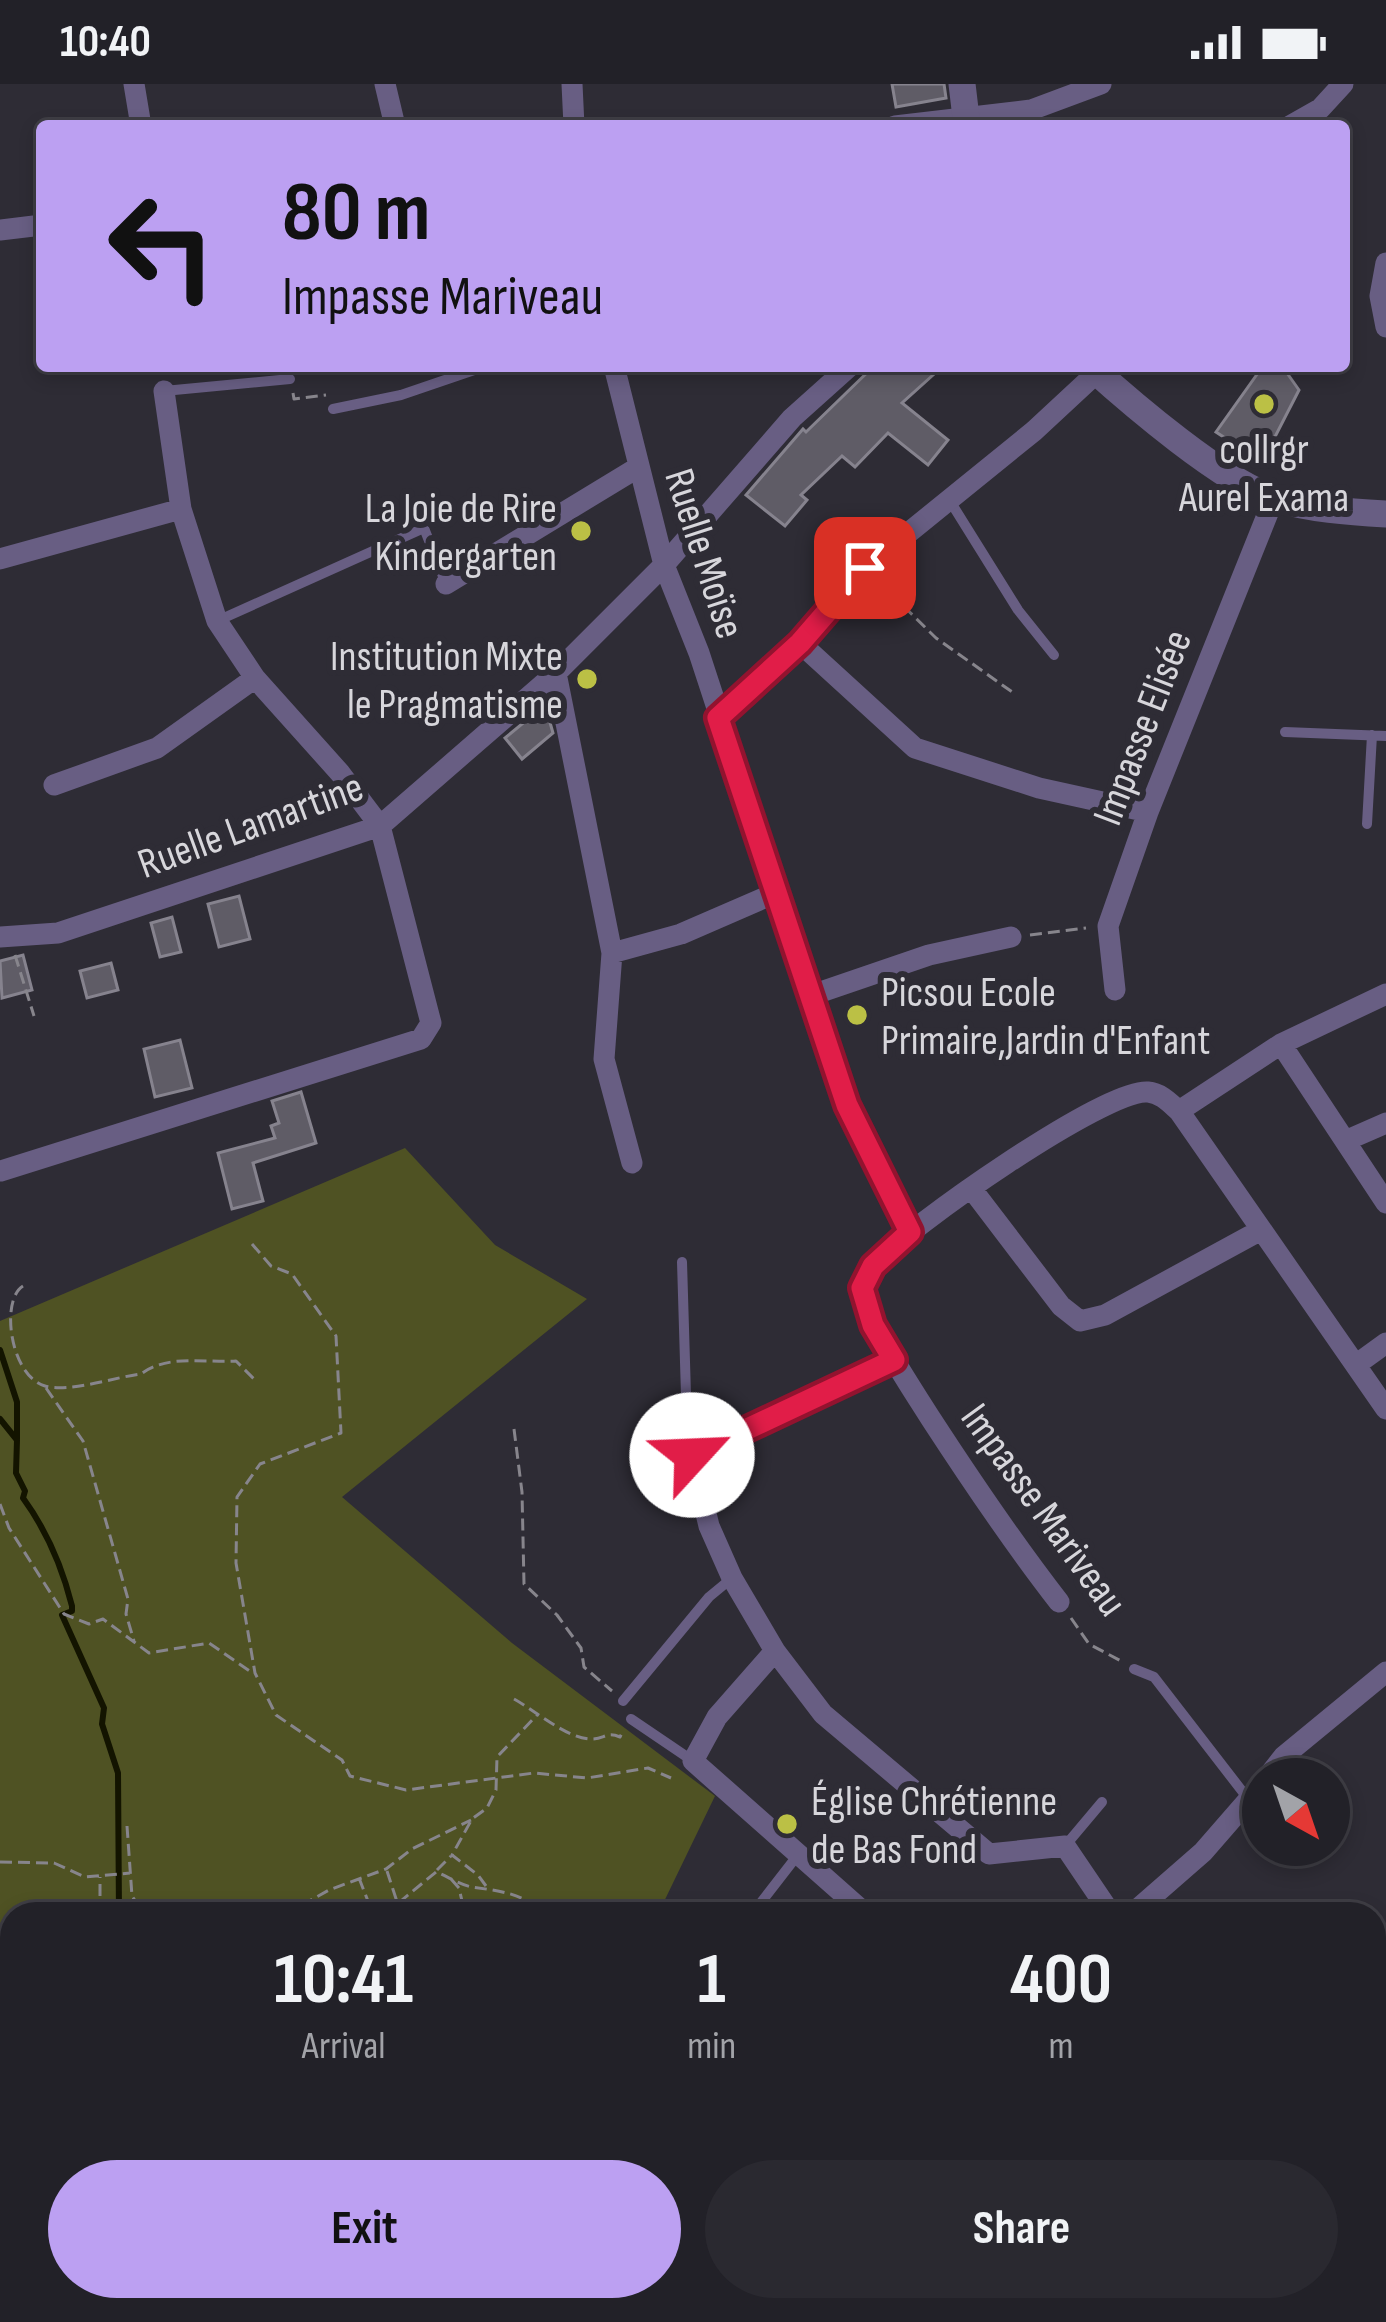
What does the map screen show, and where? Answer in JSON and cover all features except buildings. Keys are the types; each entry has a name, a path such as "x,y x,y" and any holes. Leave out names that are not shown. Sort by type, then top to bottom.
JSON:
{"street":[{"path":"134,84 140,120"},
{"path":"385,84 393,120"},
{"path":"572,84 574,120"},
{"path":"962,84 967,120"},
{"path":"973,120 1031,110 1101,84"},
{"path":"1301,120 1320,109 1343,84"},
{"path":"0,230 36,226"},
{"path":"1386,263 1380,296 1386,326"},
{"name":"Ruelle Moïse","path":"615,372 664,565 698,653 847,1105 910,1232"},
{"name":"Ruelle Lamartine","path":"4,937 58,933 380,826 556,673 664,565 792,418 843,372"},
{"path":"718,718 800,643 865,568 950,501 1095,372"},
{"path":"1102,372 1236,482 1274,498 1346,512 1386,514"},
{"path":"1,1171 421,1039 431,1023 380,826 340,773 255,678 217,621 181,509 164,391"},
{"path":"446,584 637,468"},
{"name":"Impasse Elisée","path":"1115,990 1108,926 1148,812 1274,498"},
{"path":"0,559 181,509"},
{"path":"800,643 915,748 1039,788 1148,812"},
{"path":"556,673 612,953 604,1059 632,1163"},
{"path":"54,785 158,748 255,678"},
{"path":"612,953 681,934 778,892"},
{"path":"812,995 929,955 1011,937"},
{"path":"1179,1111 1281,1044 1386,994"},
{"path":"1281,1044 1386,1204"},
{"path":"910,1232 1099,1108 1145,1091 1160,1095 1179,1111 1386,1409"},
{"path":"1346,1141 1386,1123"},
{"path":"971,1188 1061,1306 1080,1321 1105,1316 1261,1230"},
{"name":"Impasse Mariveau","path":"910,1232 873,1266 862,1288 873,1325 1002,1528 1059,1602"},
{"path":"1357,1364 1386,1343"},
{"path":"894,1360 692,1455 709,1526 732,1578 775,1652 823,1714 989,1854 1065,1846 1103,1902"},
{"path":"775,1652 717,1718 693,1761 852,1902"},
{"path":"1282,1758 1386,1672"},
{"path":"1149,1902 1204,1852 1242,1808"}],"lane":[{"path":"333,409 401,395 468,372"},
{"path":"164,391 290,379"},
{"path":"950,501 1018,610 1054,655"},
{"path":"217,621 424,528 446,584"},
{"path":"1285,732 1379,736 1367,824"},
{"path":"682,1262 692,1455"},
{"path":"623,1701 709,1597 732,1578"},
{"name":"Impasse Mariveau","path":"1134,1669 1154,1677 1242,1770"},
{"path":"631,1719 693,1761"},
{"path":"1065,1846 1102,1802"},
{"path":"761,1902 797,1856"}],"path":[{"path":"290,379 294,399 331,395 333,409"},
{"path":"865,568 936,638 1015,694"},
{"path":"1011,937 1108,926"},
{"path":"4,937 34,1016"},
{"path":"252,1244 272,1266 292,1274 336,1336 341,1432 260,1464 237,1497 236,1563 255,1673 276,1715 341,1760 350,1776 406,1790 534,1773 587,1778 648,1768 671,1778"},
{"path":"23,1286 12,1290 5,1302 12,1354 22,1372 45,1386 83,1441 128,1599 126,1614 134,1642"},
{"path":"45,1386 141,1374 153,1365 176,1360 236,1361 254,1379"},
{"path":"514,1429 522,1492 524,1584 557,1615 581,1648 584,1667 623,1701"},
{"path":"0,1504 9,1528 64,1614 89,1624 104,1619 149,1654 209,1643 255,1673"},
{"name":"Impasse Mariveau","path":"1059,1602 1089,1644 1134,1669"},
{"path":"514,1700 591,1739 611,1733 620,1737 631,1719"},
{"path":"307,1902 386,1869 412,1849 487,1808 496,1790 497,1757 539,1712"},
{"path":"386,1869 399,1900 452,1855 472,1820"},
{"path":"127,1826 136,1902"},
{"path":"452,1855 486,1886"},
{"path":"0,1862 54,1863 86,1877 130,1873"},
{"path":"436,1872 470,1887 486,1886 531,1902"},
{"path":"100,1875 100,1902"},
{"path":"450,1877 462,1902"},
{"path":"359,1878 367,1902"}],"green space":[{"path":"405,1148 495,1245 587,1299 342,1497 512,1643 715,1796 664,1902 0,1902 0,1321"}],"waterway":[{"path":"0,1350 17,1402 17,1439"},
{"path":"0,1419 17,1440 16,1473 25,1491 23,1498 58,1563 72,1606 72,1611 62,1615 104,1708 102,1724 118,1773 119,1902"}],"place":[{"name":"collrgr Aurel Exama","path":"1264,404"},
{"name":"La Joie de Rire Kindergarten","path":"581,531"},
{"name":"Institution Mixte le Pragmatisme","path":"587,679"},
{"name":"Picsou Ecole Primaire,Jardin d'Enfant","path":"857,1015"},
{"name":"Église Chrétienne de Bas Fond","path":"787,1824"}],"route":[{"path":"692,1455 894,1360 873,1325 862,1288 873,1266 910,1232 847,1105 718,718 800,643 865,568"}]}
